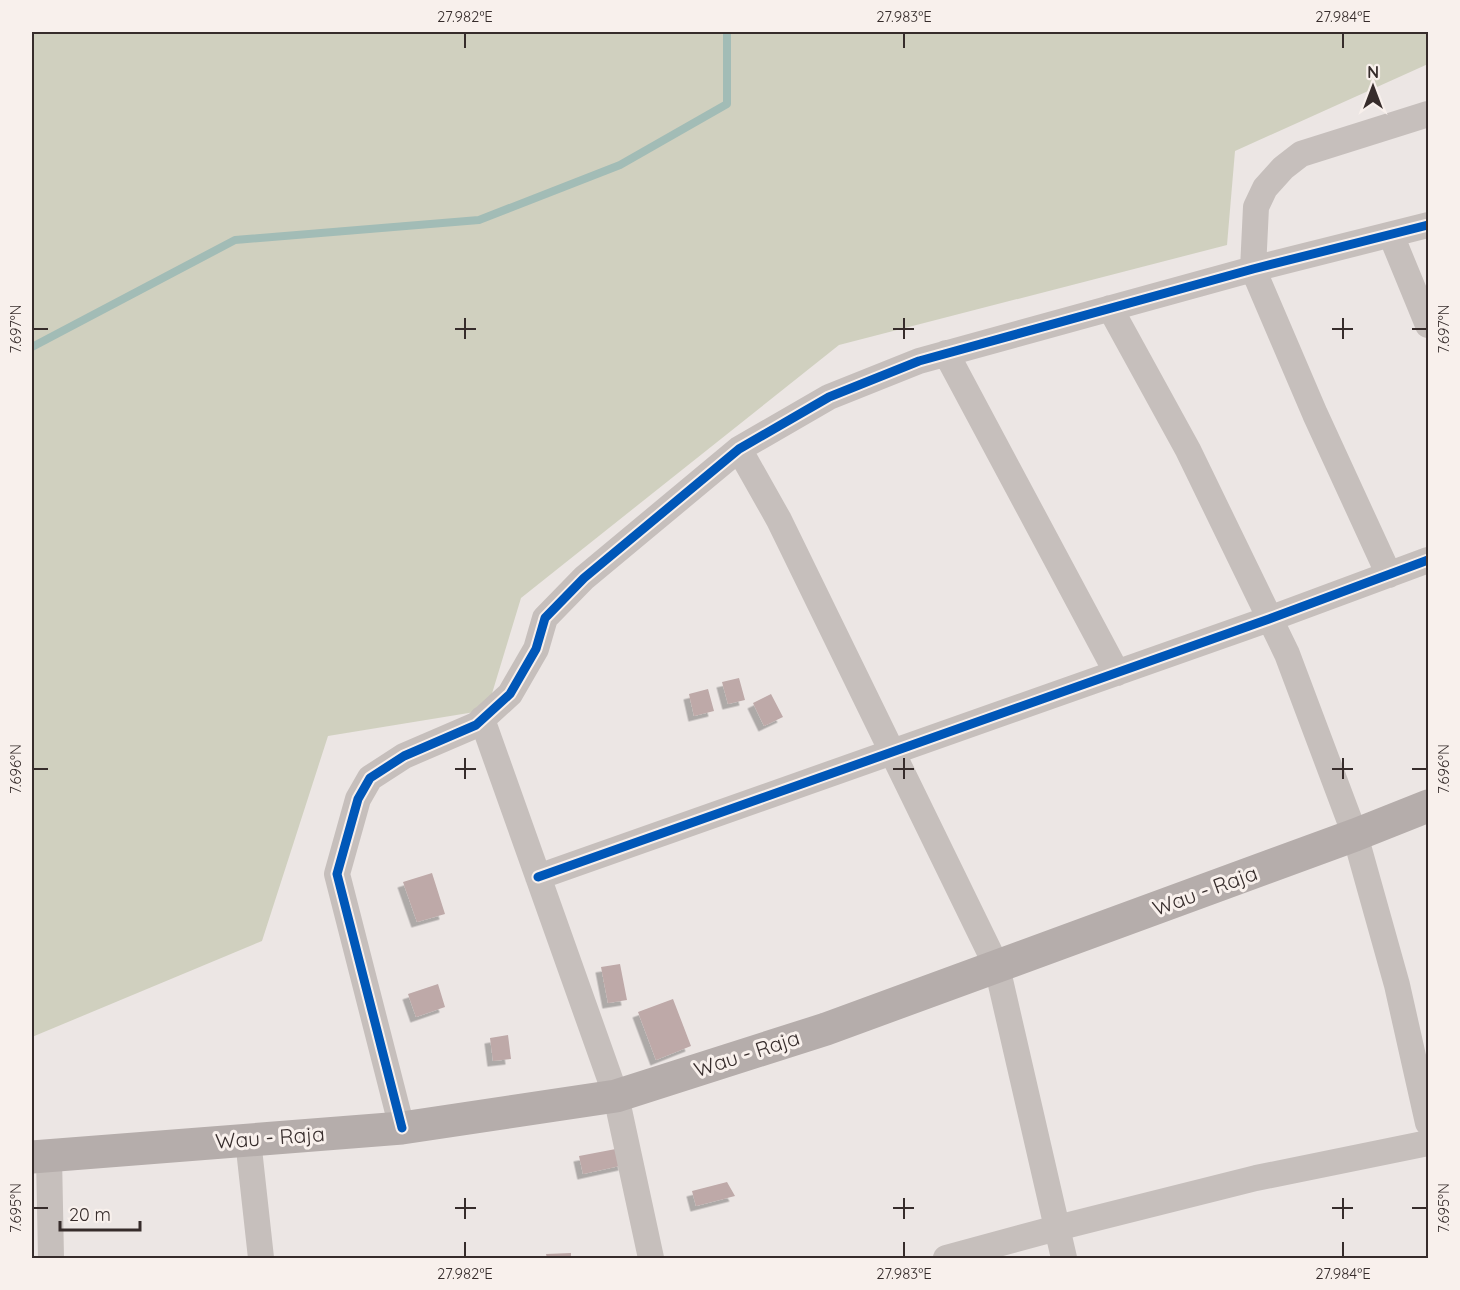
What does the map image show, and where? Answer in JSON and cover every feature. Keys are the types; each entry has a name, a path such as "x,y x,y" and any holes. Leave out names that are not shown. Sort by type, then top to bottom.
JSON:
{"main road":[{"name":"Wau - Raja","path":"40,1156 402,1128 616,1096 826,1029 1355,835 1428,806"}],"street":[{"path":"1389,575 1315,414 1253,269 1256,207 1265,188 1283,168 1301,154 1428,114"},
{"path":"402,1128 337,874 358,799 370,778 404,756 476,725 510,694 536,649 545,618 584,578 739,449 829,397 919,361 946,353 1253,269 1428,225"},
{"path":"1391,235 1428,325"},
{"path":"1110,308 1188,450 1287,654 1355,835 1397,985 1428,1123"},
{"path":"946,353 1117,673"},
{"path":"739,449 779,520 997,967 1064,1258"},
{"path":"538,877 1269,619 1428,560"},
{"path":"482,719 616,1096 651,1258"},
{"path":"248,1140 261,1258"},
{"path":"946,1258 1256,1178 1428,1143"},
{"path":"40,1156 51,1258"}],"green space":[{"path":"32,32 1428,32 1428,64 1235,151 1227,245 839,345 521,598 487,710 328,736 262,941 32,1037"}],"building":[{"path":"739,678 745,700 728,704 722,682"},
{"path":"708,689 714,711 694,716 689,694"},
{"path":"771,694 783,717 764,726 753,703"},
{"path":"432,873 445,914 417,922 403,882"},
{"path":"620,964 627,1000 608,1003 601,967"},
{"path":"438,984 445,1007 416,1017 408,994"},
{"path":"673,999 691,1046 656,1060 638,1012"},
{"path":"508,1035 511,1059 493,1061 490,1038"},
{"path":"621,1148 624,1165 583,1174 579,1156"},
{"path":"727,1182 735,1196 696,1206 692,1191"},
{"path":"571,1253 571,1258 547,1258 546,1254"}],"waterway":[{"path":"32,347 235,240 479,220 620,165 727,104 727,32"}],"cycle path":[{"path":"402,1128 337,874 358,799 370,778 404,756 476,725 510,694 536,649 545,618 584,578 739,449 829,397 919,361 1253,269 1428,225"},
{"path":"538,877 1269,619 1428,560"}]}
